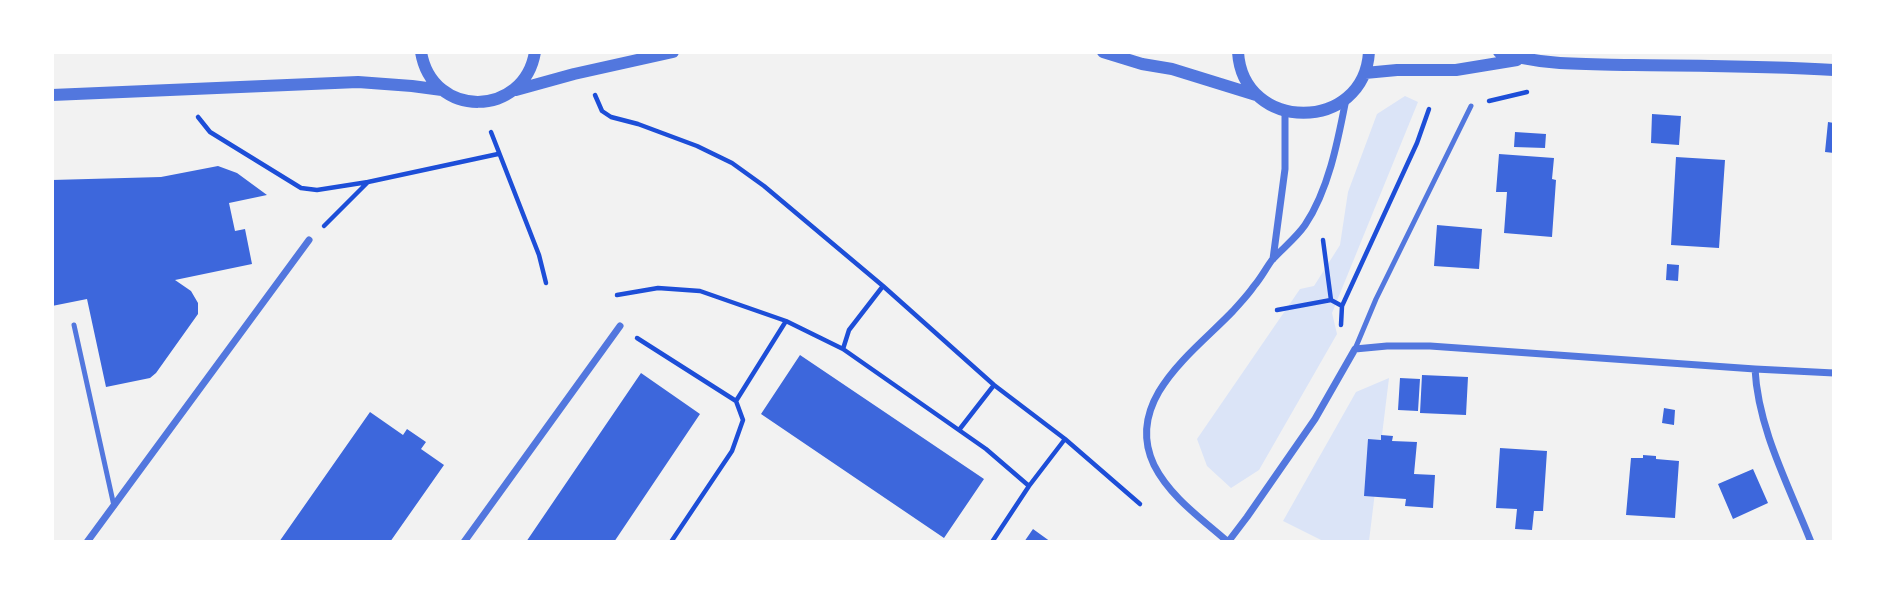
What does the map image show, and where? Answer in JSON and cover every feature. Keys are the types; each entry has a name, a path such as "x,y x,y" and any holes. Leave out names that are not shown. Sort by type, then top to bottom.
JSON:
{"street":[{"path":"421,52 422,62 430,78 442,90 458,99 477,103 496,100 512,91 531,69 535,52"},
{"path":"512,91 673,52"},
{"path":"1103,52 1142,64 1172,69 1256,95"},
{"path":"1238,52 1238,62 1245,80 1256,95 1285,112 1301,114 1317,113 1346,99 1365,73 1369,52"},
{"path":"1499,52 1521,60"},
{"path":"1365,73 1456,70 1521,60 1573,64 1833,70"},
{"path":"52,95 358,82 442,90"},
{"path":"1346,99 1338,144 1317,203 1298,233 1273,260 1254,287 1178,365 1163,384 1149,414 1149,449 1161,477 1175,495 1228,541 1315,419 1355,349 1430,346 1833,373"},
{"path":"1273,260 1285,169 1285,112"},
{"path":"87,541 309,240"},
{"path":"464,541 620,326"},
{"path":"1755,369 1756,389 1774,450 1811,541"}],"lane":[{"path":"1355,349 1376,299 1471,106"},
{"path":"74,326 114,506"}],"path":[{"path":"1471,106 1527,92"},
{"path":"595,95 602,111 611,117 678,138 732,163 764,186 883,286 994,385 1065,439 1140,504"},
{"path":"1355,349 1343,335 1342,306 1429,109"},
{"path":"198,117 210,132 301,188 317,190 369,182 498,154"},
{"path":"491,132 539,255 546,283"},
{"path":"309,240 369,182"},
{"path":"1322,240 1331,300"},
{"path":"843,349 849,330 883,286"},
{"path":"617,295 658,288 699,291 786,321 843,349 986,449 1029,486"},
{"path":"1277,310 1331,300 1342,306"},
{"path":"736,401 786,321"},
{"path":"620,326 736,401 743,420 732,451 671,541"},
{"path":"959,430 994,385"},
{"path":"992,541 1065,439"}],"shaded area":[{"path":"1405,96 1418,102 1332,313 1337,334 1259,470 1231,488 1207,466 1197,439 1300,289 1314,286 1340,245 1348,192 1377,114"},
{"path":"1389,378 1369,541 1323,541 1283,521 1356,392"}],"building":[{"path":"1652,114 1681,116 1679,145 1651,143"},
{"path":"1828,122 1834,123 1834,153 1825,152"},
{"path":"1515,132 1546,134 1545,148 1514,147"},
{"path":"1499,154 1554,158 1552,179 1556,180 1552,237 1504,233 1507,192 1496,192"},
{"path":"1676,157 1725,160 1719,248 1671,245"},
{"path":"218,166 237,173 267,195 229,203 235,231 245,229 252,264 175,280 191,291 198,303 198,314 150,378 106,387 87,299 52,306 52,180 161,177"},
{"path":"1437,225 1482,229 1479,269 1434,266"},
{"path":"1667,264 1679,265 1678,281 1666,280"},
{"path":"800,355 984,479 944,538 761,414"},
{"path":"641,373 700,414 614,542 526,542"},
{"path":"1422,375 1468,377 1466,415 1420,413"},
{"path":"1400,378 1420,379 1418,411 1398,410"},
{"path":"1664,408 1675,410 1674,425 1662,423"},
{"path":"370,412 403,435 407,429 426,442 421,449 444,465 390,542 279,542"},
{"path":"1381,435 1393,436 1392,441 1417,442 1414,474 1435,475 1433,508 1405,506 1406,499 1364,496 1368,439 1381,440"},
{"path":"1500,448 1547,451 1543,511 1534,511 1532,530 1515,529 1517,509 1496,508"},
{"path":"1643,455 1679,461 1675,518 1626,515 1631,458 1643,458"},
{"path":"1753,469 1768,503 1733,519 1718,484"},
{"path":"1033,529 1051,542 1024,542"}]}
